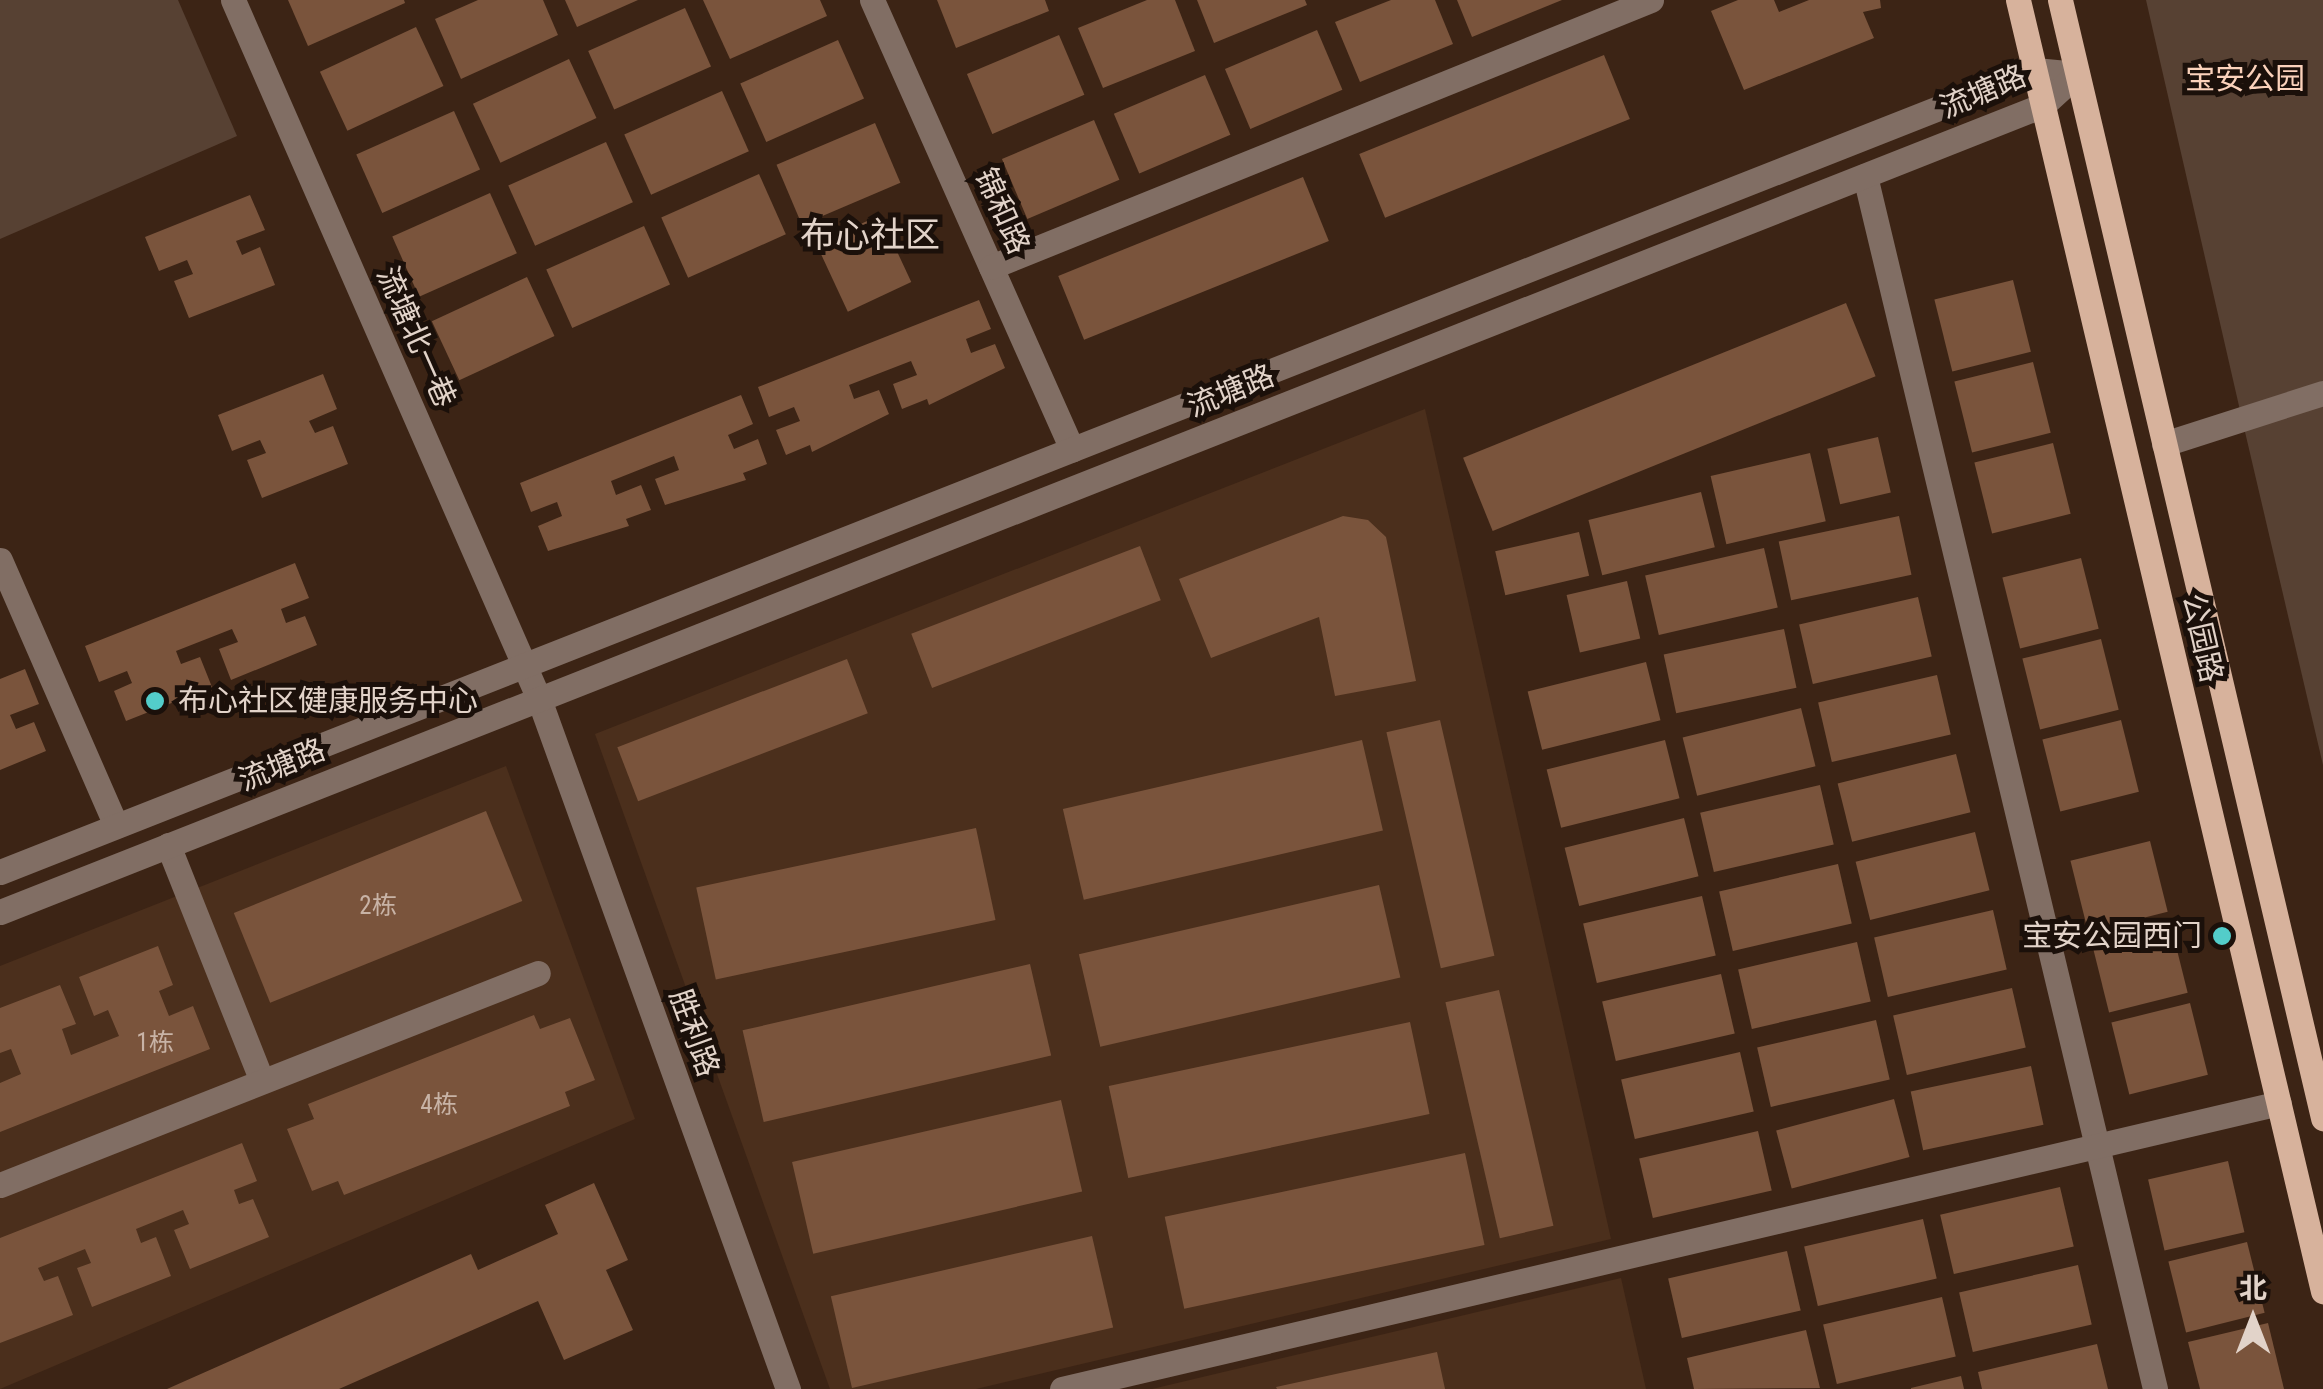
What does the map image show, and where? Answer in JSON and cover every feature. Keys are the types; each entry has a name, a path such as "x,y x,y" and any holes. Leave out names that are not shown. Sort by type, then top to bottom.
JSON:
{"main road":[{"name":"公园路","path":"2018,0 2323,1290"},
{"name":"公园路","path":"2060,0 2323,1118"}],"street":[{"name":"流塘北一巷","path":"233,0 539,699"},
{"name":"锦和路","path":"872,0 1072,449"},
{"path":"991,268 1651,0"},
{"name":"流塘路","path":"0,872 2035,70 2077,74"},
{"name":"流塘路","path":"0,912 2043,106 2077,74"},
{"path":"1865,176 2155,1389"},
{"path":"2164,444 2323,394"},
{"path":"0,560 116,826"},
{"name":"胜利路","path":"539,699 788,1389"},
{"path":"168,846 262,1082"},
{"path":"0,1186 538,973"},
{"path":"1062,1389 2279,1103"}],"shaded area":[{"path":"1425,409 1611,1239 976,1389 830,1389 595,734"},
{"path":"506,766 635,1119 0,1389 0,966"},
{"path":"1621,1278 1646,1389 1152,1389"}],"green space":[{"path":"0,0 178,0 237,136 0,239"},
{"name":"宝安公园","path":"2146,0 2323,0 2323,765 2242,419"}],"building":[{"path":"288,0 404,0 405,3 308,46"},
{"path":"478,0 543,0 558,35 461,79 435,19"},
{"path":"565,0 638,0 577,27"},
{"path":"703,0 820,0 827,16 730,59"},
{"path":"937,0 1045,0 1049,11 956,48"},
{"path":"1147,0 1175,0 1195,51 1103,88 1078,28"},
{"path":"1197,0 1305,0 1307,5 1214,43"},
{"path":"1391,0 1435,0 1453,44 1360,82 1335,22"},
{"path":"1457,0 1562,0 1472,37"},
{"path":"1738,0 1774,0 1779,12 1809,0 1880,0 1881,8 1863,12 1874,38 1744,90 1711,11"},
{"path":"685,8 711,66 614,110 588,51"},
{"path":"416,27 443,86 347,131 320,72"},
{"path":"1317,30 1342,90 1250,129 1225,69"},
{"path":"1059,35 1084,95 992,134 967,74"},
{"path":"838,40 864,98 766,142 740,84"},
{"path":"1604,55 1630,119 1385,218 1359,154"},
{"path":"569,59 596,118 500,163 473,104"},
{"path":"1205,75 1230,135 1139,174 1114,114"},
{"path":"722,91 749,151 651,195 624,135"},
{"path":"454,111 480,169 382,213 356,155"},
{"path":"1094,120 1119,180 1027,219 1002,159"},
{"path":"875,123 900,183 802,225 777,165"},
{"path":"606,142 633,202 535,246 508,186"},
{"path":"759,174 786,234 688,278 661,218"},
{"path":"1303,177 1329,241 1084,340 1058,276"},
{"path":"490,193 517,253 419,297 392,237"},
{"path":"250,195 265,230 236,241 242,255 260,247 275,285 189,318 174,281 193,274 187,260 159,271 145,237"},
{"path":"880,215 911,282 848,312 817,245"},
{"path":"644,226 670,284 572,328 546,270"},
{"path":"527,277 554,336 459,380 432,321"},
{"path":"2013,280 2031,352 1952,371 1934,300"},
{"path":"979,300 991,329 966,339 971,353 995,344 1005,368 929,405 927,399 902,409 893,384 917,375 911,361 849,385 854,399 879,390 889,414 812,452 810,445 786,455 776,430 800,421 794,407 769,417 758,387"},
{"path":"1846,303 1876,376 1493,531 1463,458"},
{"path":"2033,362 2051,433 1972,452 1954,382"},
{"path":"323,374 337,409 309,421 315,433 333,426 348,464 262,498 247,460 266,453 260,440 232,451 218,415"},
{"path":"741,395 753,424 728,435 734,449 758,439 767,464 743,473 746,480 665,505 655,479 679,470 674,456 611,481 616,495 641,485 651,510 626,519 629,526 548,551 538,526 562,516 557,502 531,512 520,483"},
{"path":"1878,437 1891,493 1840,504 1827,449"},
{"path":"2053,443 2071,514 1992,533 1974,463"},
{"path":"1810,453 1826,521 1726,544 1711,476"},
{"path":"1701,492 1715,547 1602,575 1588,520"},
{"path":"1343,516 1368,520 1386,537 1416,681 1335,696 1319,617 1211,658 1179,579"},
{"path":"1899,516 1911,575 1791,600 1779,542"},
{"path":"1579,532 1589,576 1505,595 1495,551"},
{"path":"1140,546 1161,600 932,688 911,634"},
{"path":"1764,548 1778,607 1659,635 1645,575"},
{"path":"2081,558 2099,629 2020,648 2002,578"},
{"path":"295,563 309,598 281,609 286,623 305,616 317,645 231,680 219,649 238,642 232,629 176,651 181,664 200,657 212,687 126,721 114,691 132,683 127,671 99,682 85,646"},
{"path":"1627,581 1640,638 1580,652 1567,595"},
{"path":"1918,597 1932,656 1813,684 1799,624"},
{"path":"1784,629 1796,688 1676,713 1664,655"},
{"path":"2101,639 2119,710 2040,729 2022,659"},
{"path":"847,659 868,713 638,801 617,747"},
{"path":"1646,662 1661,720 1542,750 1528,692"},
{"path":"25,669 39,704 10,715 16,729 34,722 46,751 0,770 0,679"},
{"path":"1937,675 1951,734 1832,762 1818,702"},
{"path":"1801,708 1816,766 1697,796 1683,738"},
{"path":"1440,720 1494,956 1441,968 1386,732"},
{"path":"2121,720 2139,792 2060,811 2042,740"},
{"path":"1362,740 1383,831 1084,900 1063,809"},
{"path":"1665,740 1680,798 1561,828 1547,770"},
{"path":"1956,754 1971,812 1852,842 1838,784"},
{"path":"1820,785 1834,844 1714,872 1700,813"},
{"path":"486,811 522,901 270,1003 234,913"},
{"path":"1684,818 1699,876 1579,906 1565,848"},
{"path":"976,828 996,920 716,979 696,887"},
{"path":"1975,832 1990,890 1870,920 1856,862"},
{"path":"2150,841 2168,912 2088,932 2070,861"},
{"path":"1838,864 1852,923 1733,951 1719,891"},
{"path":"1379,885 1400,978 1100,1047 1079,954"},
{"path":"1702,896 1716,955 1597,983 1583,923"},
{"path":"1993,910 2007,969 1888,997 1874,937"},
{"path":"2170,922 2188,993 2109,1012 2091,942"},
{"path":"1857,942 1871,1001 1752,1029 1738,969"},
{"path":"158,946 173,985 159,991 169,1016 193,1006 210,1049 0,1132 0,1083 21,1074 11,1049 0,1053 0,1008 60,985 76,1024 62,1029 71,1055 119,1036 108,1010 94,1016 79,977"},
{"path":"1030,964 1051,1056 764,1122 743,1030"},
{"path":"1721,974 1735,1033 1616,1061 1602,1001"},
{"path":"2012,988 2026,1047 1907,1075 1893,1015"},
{"path":"1499,990 1553,1226 1500,1238 1445,1002"},
{"path":"2190,1003 2208,1075 2129,1094 2111,1023"},
{"path":"534,1015 540,1029 570,1018 595,1080 565,1092 570,1106 344,1195 338,1181 312,1191 287,1129 314,1119 308,1104"},
{"path":"1876,1020 1890,1079 1771,1107 1757,1047"},
{"path":"1410,1022 1430,1114 1128,1178 1109,1086"},
{"path":"1740,1052 1754,1111 1635,1139 1621,1079"},
{"path":"2031,1066 2043,1125 1923,1150 1911,1092"},
{"path":"1894,1099 1910,1157 1792,1189 1776,1131"},
{"path":"1061,1100 1082,1192 813,1254 792,1162"},
{"path":"1758,1131 1772,1190 1653,1218 1639,1158"},
{"path":"242,1143 257,1181 234,1190 239,1204 253,1199 269,1237 190,1269 174,1230 189,1224 183,1210 136,1229 141,1243 156,1237 171,1276 92,1307 77,1268 91,1263 85,1249 38,1268 44,1281 58,1276 73,1315 0,1343 0,1238"},
{"path":"1465,1153 1485,1245 1184,1309 1165,1217"},
{"path":"2228,1161 2244,1232 2165,1251 2148,1179"},
{"path":"594,1183 628,1260 606,1270 633,1330 564,1360 538,1301 339,1389 167,1389 471,1254 478,1270 558,1234 545,1205"},
{"path":"2060,1187 2074,1246 1954,1274 1940,1215"},
{"path":"1923,1219 1937,1278 1818,1306 1804,1246"},
{"path":"1092,1236 1113,1328 852,1388 831,1296"},
{"path":"2247,1242 2265,1313 2186,1332 2168,1262"},
{"path":"1787,1251 1801,1310 1682,1338 1668,1278"},
{"path":"2078,1265 2092,1324 1973,1352 1959,1292"},
{"path":"1942,1297 1956,1356 1837,1384 1823,1324"},
{"path":"2268,1323 2284,1389 2200,1389 2188,1342"},
{"path":"1806,1330 1820,1388 1694,1389 1687,1358"},
{"path":"2097,1344 2108,1389 1982,1389 1978,1372"},
{"path":"1437,1352 1445,1389 1276,1387"},
{"path":"1961,1376 1964,1389 1911,1389 1911,1388"}],"place":[{"name":"布心社区健康服务中心","path":"155,701"},
{"name":"宝安公园西门","path":"2222,936"}],"district":[{"name":"布心社区","path":"870,236"}]}
